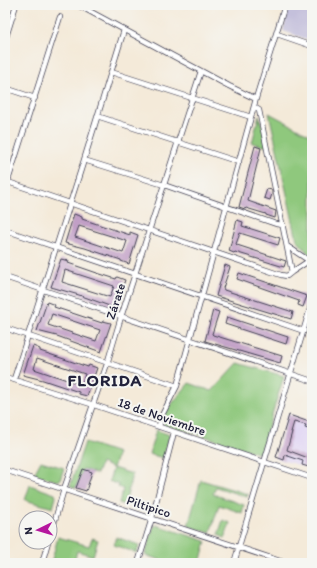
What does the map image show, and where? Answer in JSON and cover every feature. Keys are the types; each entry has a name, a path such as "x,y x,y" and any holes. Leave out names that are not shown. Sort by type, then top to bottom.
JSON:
{"street":[{"path":"5,40 16,5"},
{"path":"78,5 256,99"},
{"path":"159,427 161,417 177,386 203,297 256,99 286,5"},
{"path":"5,190 6,182 35,98 60,17"},
{"path":"14,379 43,291 124,30"},
{"path":"277,34 312,46"},
{"name":"Zárate","path":"58,510 108,364 121,317 201,71"},
{"path":"111,72 251,117"},
{"path":"5,88 35,98"},
{"path":"254,107 259,110 292,272"},
{"path":"98,116 239,162"},
{"path":"84,160 164,185 276,224 283,225"},
{"path":"6,182 284,276 287,276 307,262 312,262"},
{"path":"5,230 304,331"},
{"path":"287,246 312,262"},
{"path":"5,278 312,381"},
{"path":"234,563 312,302"},
{"path":"5,328 108,364 177,386"},
{"name":"18 de Noviembre","path":"5,377 94,405 312,478"},
{"path":"138,563 152,518 174,432"},
{"name":"Piltipico","path":"5,470 286,563"},
{"path":"42,563 46,550"}],"shaded area":[{"path":"290,5 312,5 312,41 283,31"},
{"path":"288,414 312,422 312,469 275,458"}],"green space":[{"path":"269,113 312,136 312,258 297,240"},
{"path":"259,115 268,147 252,143"},
{"path":"238,363 284,376 260,454 185,430 164,425 163,419 166,411 189,383 212,391"},
{"path":"156,430 170,435 163,458 149,454"},
{"path":"85,442 118,453 113,468 101,463 97,474 83,469 76,488 70,486"},
{"path":"41,461 64,468 60,480 57,481 34,474"},
{"path":"113,468 132,474 125,505 119,503 123,489 118,487 119,485 109,481"},
{"path":"201,480 248,494 247,497 216,487 213,494 244,505 242,513 219,505 210,533 188,526"},
{"path":"30,485 55,494 56,497 53,508 25,500"},
{"path":"223,520 230,523 225,538 218,535"},
{"path":"156,525 206,541 200,563 170,563 145,555 153,528"},
{"path":"58,537 89,546 92,538 98,540 93,556 77,551 74,563 51,563 54,550 58,550"},
{"path":"116,537 139,545 137,553 114,545"}],"building":[{"path":"255,146 261,148 248,201 276,211 275,218 239,207"},
{"path":"267,189 272,190 270,200 264,198"},
{"path":"74,214 82,217 82,219 130,235 130,232 138,235 129,264 85,248 65,243","holes":["79,226 127,241 123,253 75,237"]},
{"path":"237,220 243,222 242,226 280,238 278,245 240,233 236,244 237,245 286,261 284,267 229,251"},
{"path":"61,259 97,273 116,279 117,277 125,280 115,308 51,287","holes":["65,270 114,286 110,297 62,282"]},
{"path":"225,265 230,267 223,288 224,290 293,312 291,319 216,296"},
{"path":"239,273 307,296 303,307 298,305 299,301 237,279"},
{"path":"47,302 55,305 54,307 102,323 103,321 111,323 101,352 57,336 37,331","holes":["52,314 100,330 96,341 48,325"]},
{"path":"213,310 219,312 212,334 213,335 282,356 280,363 205,341"},
{"path":"227,317 288,337 286,344 225,324"},
{"path":"33,346 40,349 40,351 88,367 89,365 97,368 87,396 43,380 23,375","holes":["37,358 85,374 82,385 34,369"]},
{"path":"289,415 312,423 312,430 305,428 306,425 294,422 287,450 311,459 310,461 312,462 312,468 302,465 303,461 285,455 284,460 276,457"},
{"path":"83,469 92,472 86,491 76,488"}],"district":[{"name":"FLORIDA","path":"105,380"}]}
